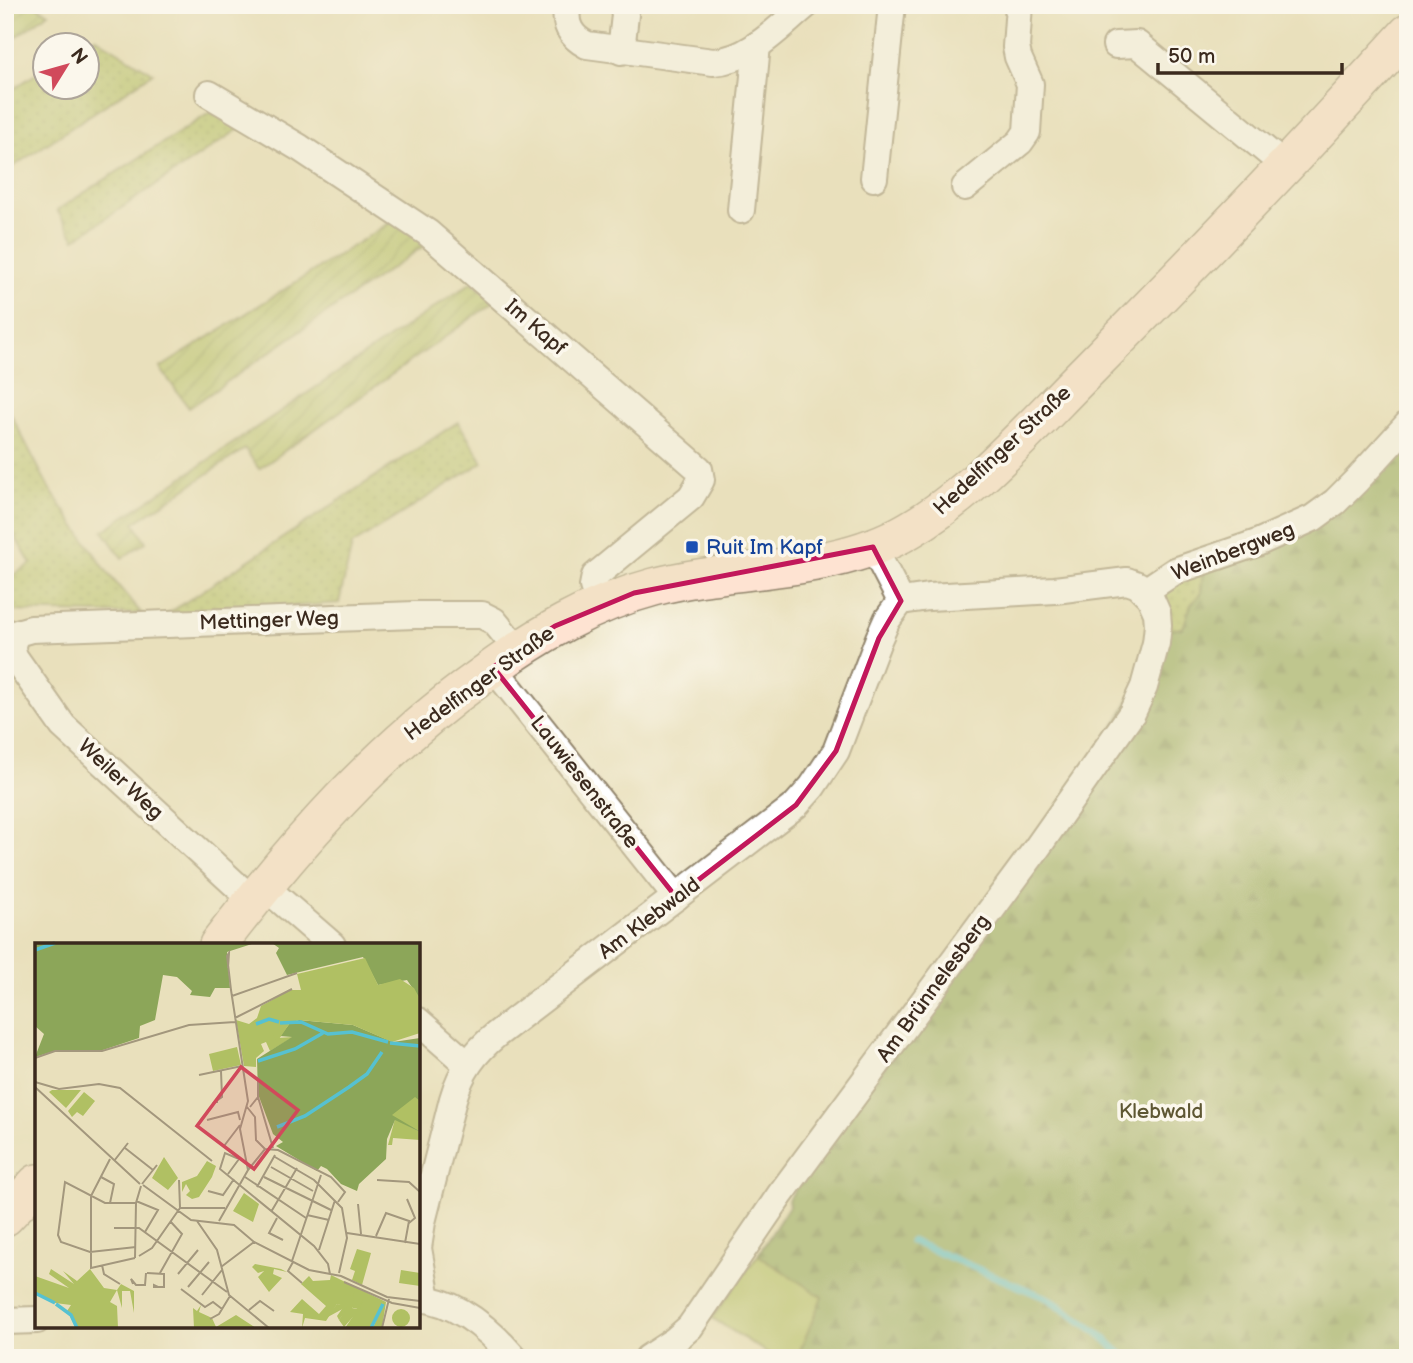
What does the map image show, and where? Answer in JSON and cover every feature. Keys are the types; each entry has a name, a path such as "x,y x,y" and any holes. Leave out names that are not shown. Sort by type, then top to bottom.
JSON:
{"street":[{"path":"568,5 567,24 577,39 587,45 703,61 722,61 743,56 806,5"},
{"path":"621,51 625,15 623,5"},
{"path":"874,178 892,5"},
{"path":"965,187 1020,142 1027,132 1030,85 1016,47 1019,5"},
{"name":"Hedelfinger Straße","path":"220,943 303,838 396,743 450,698 555,626 600,605 670,583 817,561 873,547 918,525 966,489 1172,286 1408,33"},
{"path":"741,210 757,45"},
{"path":"1116,45 1139,46 1285,166"},
{"name":"Im Kapf","path":"209,94 300,148 436,239 699,470 700,485 691,498 595,576 593,586 600,605"},
{"name":"Weinbergweg","path":"901,601 1055,590 1122,581 1135,583 1146,591 1175,571 1257,543 1295,528 1320,514 1356,481 1408,425"},
{"path":"873,547 901,601"},
{"name":"Am Brünnelesberg","path":"648,1358 690,1327 780,1195 1037,848 1128,719 1144,687 1158,631 1157,613 1146,591"},
{"name":"Am Klebwald","path":"420,1235 459,1080 467,1064 480,1048 497,1034 796,805 812,788 836,751 879,638 901,601"},
{"name":"Mettinger Weg","path":"12,642 17,633 31,629 401,615 482,615 494,621 505,658"},
{"name":"Weiler Weg","path":"12,642 15,658 64,726 237,886 259,892 329,943"},
{"name":"Lauwiesenstraße","path":"505,658 676,897"},
{"path":"420,1023 467,1064"},
{"path":"5,1217 35,1185"},
{"name":"Am Klebwald","path":"420,1274 422,1299"},
{"path":"422,1299 457,1310 482,1327 513,1358"},
{"path":"5,1321 35,1320"}],"highlighted area":[{"path":"873,547 901,601 879,638 836,751 796,805 676,897 493,667 555,626 634,593"}],"green space":[{"path":"5,5 34,5 49,13 5,45"},
{"path":"102,41 153,73 5,172 5,94 32,76 32,102 102,102"},
{"path":"216,109 242,127 75,239 57,210"},
{"path":"394,220 428,243 189,408 160,368"},
{"path":"472,282 494,302 259,469 245,449 134,523 146,542 122,558 103,531"},
{"path":"5,403 49,488 110,576 142,614 5,611 5,580 31,564 5,519"},
{"path":"458,422 483,462 352,545 339,603 166,615"},
{"name":"Klebwald","path":"1408,434 1408,1358 797,1358 821,1297 758,1255 789,1206 788,1200 1053,836 1168,630 1183,628 1191,605 1201,593 1203,568 1262,549"},
{"path":"1203,568 1201,593 1191,605 1183,629 1168,630 1165,599 1167,590"},
{"path":"758,1255 822,1297 797,1358 775,1358 712,1318"}],"waterway":[{"path":"911,1241 1049,1299 1097,1332 1126,1358"}],"place":[{"name":"Ruit Im Kapf","path":"692,547"}]}
